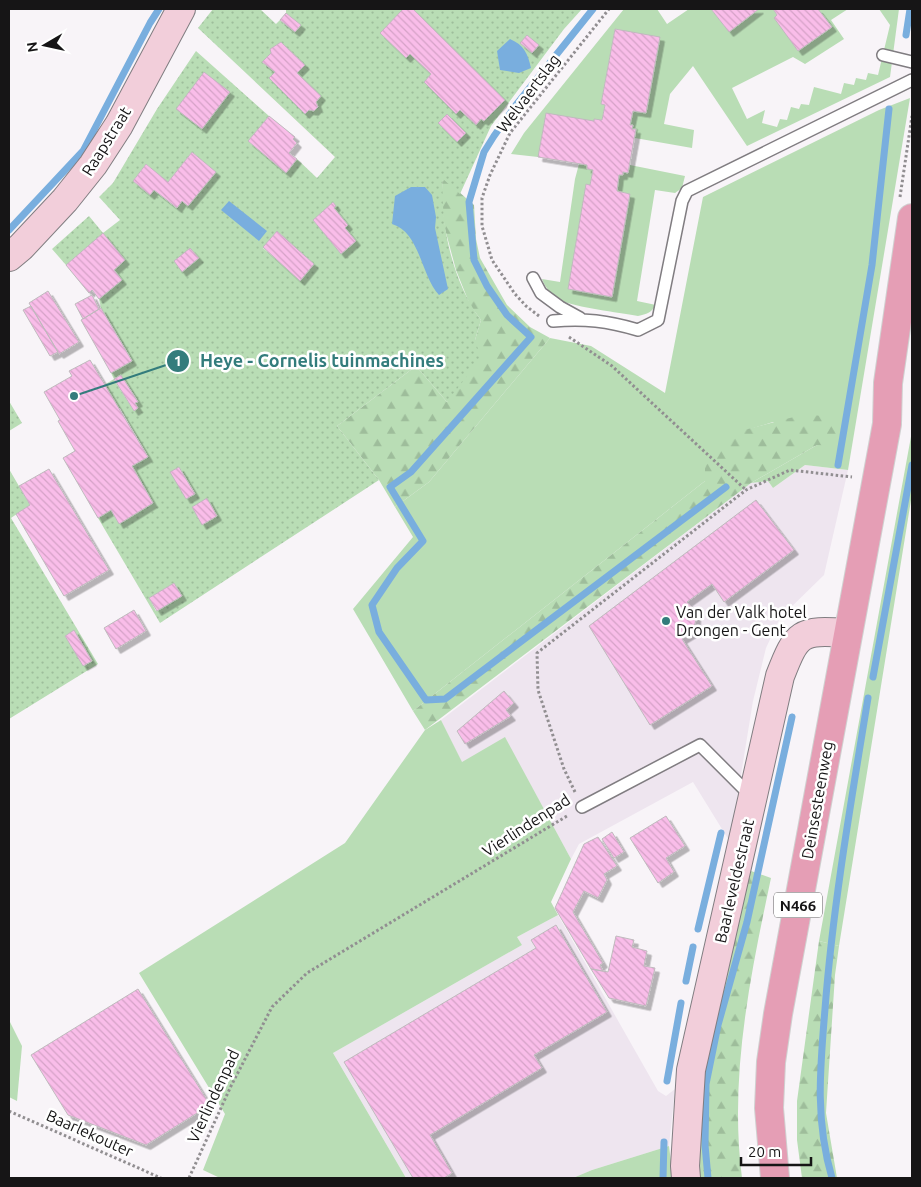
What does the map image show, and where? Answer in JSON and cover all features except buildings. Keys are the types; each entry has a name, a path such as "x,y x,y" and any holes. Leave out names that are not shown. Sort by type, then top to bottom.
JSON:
{"main road":[{"name":"Deinsesteenweg","path":"775,1178 769,1108 771,1062 783,985 847,633 887,424 888,383 912,218"},
{"name":"Deinsesteenweg","path":"887,424 901,387 912,329"}],"street":[{"name":"Raapstraat","path":"9,257 21,247 65,200 94,165 119,125 181,9"},
{"name":"Baarleveldestraat","path":"686,1178 685,1166 691,1070 780,676 790,649 801,636 820,631 847,633"}],"lane":[{"path":"883,55 912,62"},
{"path":"547,320 572,319 609,322 638,330 658,320 682,201 688,191 912,80"},
{"path":"533,278 540,293 583,320"},
{"path":"582,806 700,745 753,797"}],"path":[{"name":"Welvaertslag","path":"547,320 534,313 515,294 492,260 482,226 482,198 490,175 510,133 609,9"},
{"path":"534,313 547,320"},
{"path":"565,334 612,366 746,490"},
{"name":"Vierlindenpad","path":"189,1178 231,1086 272,1007 307,973 582,806 564,769 538,690 537,653 746,490 790,470 852,477"},
{"name":"Baarlekouter","path":"9,1111 161,1178"}],"shaded area":[{"path":"805,465 848,470 824,575 780,618 766,648 753,701 730,842 693,782 579,844 571,859 505,738 462,763 441,720 751,483 768,481 773,488"},
{"path":"558,915 658,1091 666,1096 675,1089 669,1146 592,1170 573,1178 406,1178 333,1053 522,945 517,937"}],"green space":[{"path":"213,9 260,9 276,24 280,20 295,32 301,25 286,13 286,9 582,9 564,29 491,126 460,194 443,179 444,215 450,253 463,289 481,320 475,340 481,358 447,402 416,366 337,426 379,480 160,623 98,518 111,510 119,524 153,503 132,466 148,456 104,385 114,379 111,373 132,360 101,308 99,299 122,280 114,270 125,260 103,234 66,265 52,249 89,216 103,233 120,220 99,197 113,183 157,109 196,51 269,116 248,141 285,172 297,159 317,178 335,157 198,28","holes":["281,42 305,65 297,73 317,104 318,107 314,111 309,110 305,114 269,78 275,72 262,62 271,53 271,49","192,152 216,172 188,206 182,201 176,208 154,190 150,195 133,181 146,164 168,182","333,203 336,206 334,208 348,225 345,228 356,241 341,254 313,220","277,231 314,264 300,280 263,248","121,375 138,401 135,403 138,408 134,411 114,380","179,467 195,493 186,499 171,472","207,499 217,516 202,524 192,507","174,583 182,596 156,611 149,598"]},
{"path":"624,9 657,9 667,24 689,9 711,9 729,32 759,9 773,9 777,15 775,18 798,51 832,27 818,9 848,9 831,20 844,39 805,64 793,57 732,88 747,119 765,110 762,123 777,127 780,119 787,120 791,107 799,109 801,104 809,105 814,87 841,94 844,83 854,85 856,78 866,80 868,73 878,75 890,25 879,9 899,9 890,77 747,146 693,66 670,94 664,124 694,130 692,148 635,138 636,130 632,129 632,125 630,125 633,111 646,113 660,38 615,29 601,104 605,105 602,120 595,119 538,157 511,154 524,133"},
{"path":"910,98 848,470 805,465 773,488 768,481 751,483 817,445 773,422 747,430 705,468 705,481 413,711 353,609 413,537 395,507 429,482 550,338 591,346 665,393 703,197 879,110"},
{"path":"579,164 587,165 587,169 593,170 590,185 586,185 568,289 612,297 630,194 617,191 619,175 623,175 623,172 628,173 630,165 685,176 682,188 675,193 655,190 637,301 656,305 646,314 638,316 567,303 553,296 543,282 542,279 560,282 575,179"},
{"path":"443,178 474,205 476,239 480,258 507,305 530,327 550,338 429,482 395,507 379,480 337,426 416,366 447,402 475,340 481,320 470,305 456,270 445,229 441,201"},
{"path":"9,401 22,423 9,431"},
{"path":"802,415 832,416 838,420 841,446 817,445 751,483 425,730 413,711 705,481 705,468 715,437"},
{"path":"912,431 912,494 839,946 819,941"},
{"path":"9,469 30,505 11,518 98,664 9,719","holes":["74,631 92,661 84,666 65,636"]},
{"path":"441,720 462,762 505,737 571,859 551,902 558,915 517,937 522,945 333,1053 406,1178 220,1178 203,1170 225,1114 139,973 345,843 425,730"},
{"path":"751,871 771,878 749,990 740,1065 738,1102 742,1178 698,1178 700,1076 723,974"},
{"path":"819,941 839,946 835,975 826,1113 837,1178 802,1178 797,1140 797,1101"},
{"path":"9,1020 22,1046 17,1101 9,1097"},
{"path":"669,1146 673,1178 573,1178 592,1170"}],"water":[{"path":"510,39 525,50 531,68 519,73 500,70 497,51"},
{"path":"411,187 425,187 432,195 436,217 435,228 448,289 439,295 433,287 409,236 392,224 395,196"},
{"path":"229,201 267,231 259,241 221,210"}],"waterway":[{"path":"9,230 83,151 159,9"},
{"path":"593,9 516,105 484,152 469,202 474,260 487,286 507,315 531,337 411,472 390,487 423,541 397,568 372,605 379,632 426,700 445,699 726,487"},
{"path":"906,35 910,9"},
{"path":"838,465 872,265 889,109"},
{"path":"873,677 912,465"},
{"path":"832,1178 823,1136 821,1115 823,1031 828,970 838,892 868,698"},
{"path":"708,1178 705,1145 706,1084 718,1025 747,922 792,717"},
{"path":"698,929 721,833"},
{"path":"686,981 693,947"},
{"path":"667,1081 681,1003"},
{"path":"663,1178 664,1142"}],"place":[{"name":"Heye - Cornelis tuinmachines","path":"74,396"},
{"name":"Van der Valk hotel Drongen - Gent","path":"666,621"}]}
